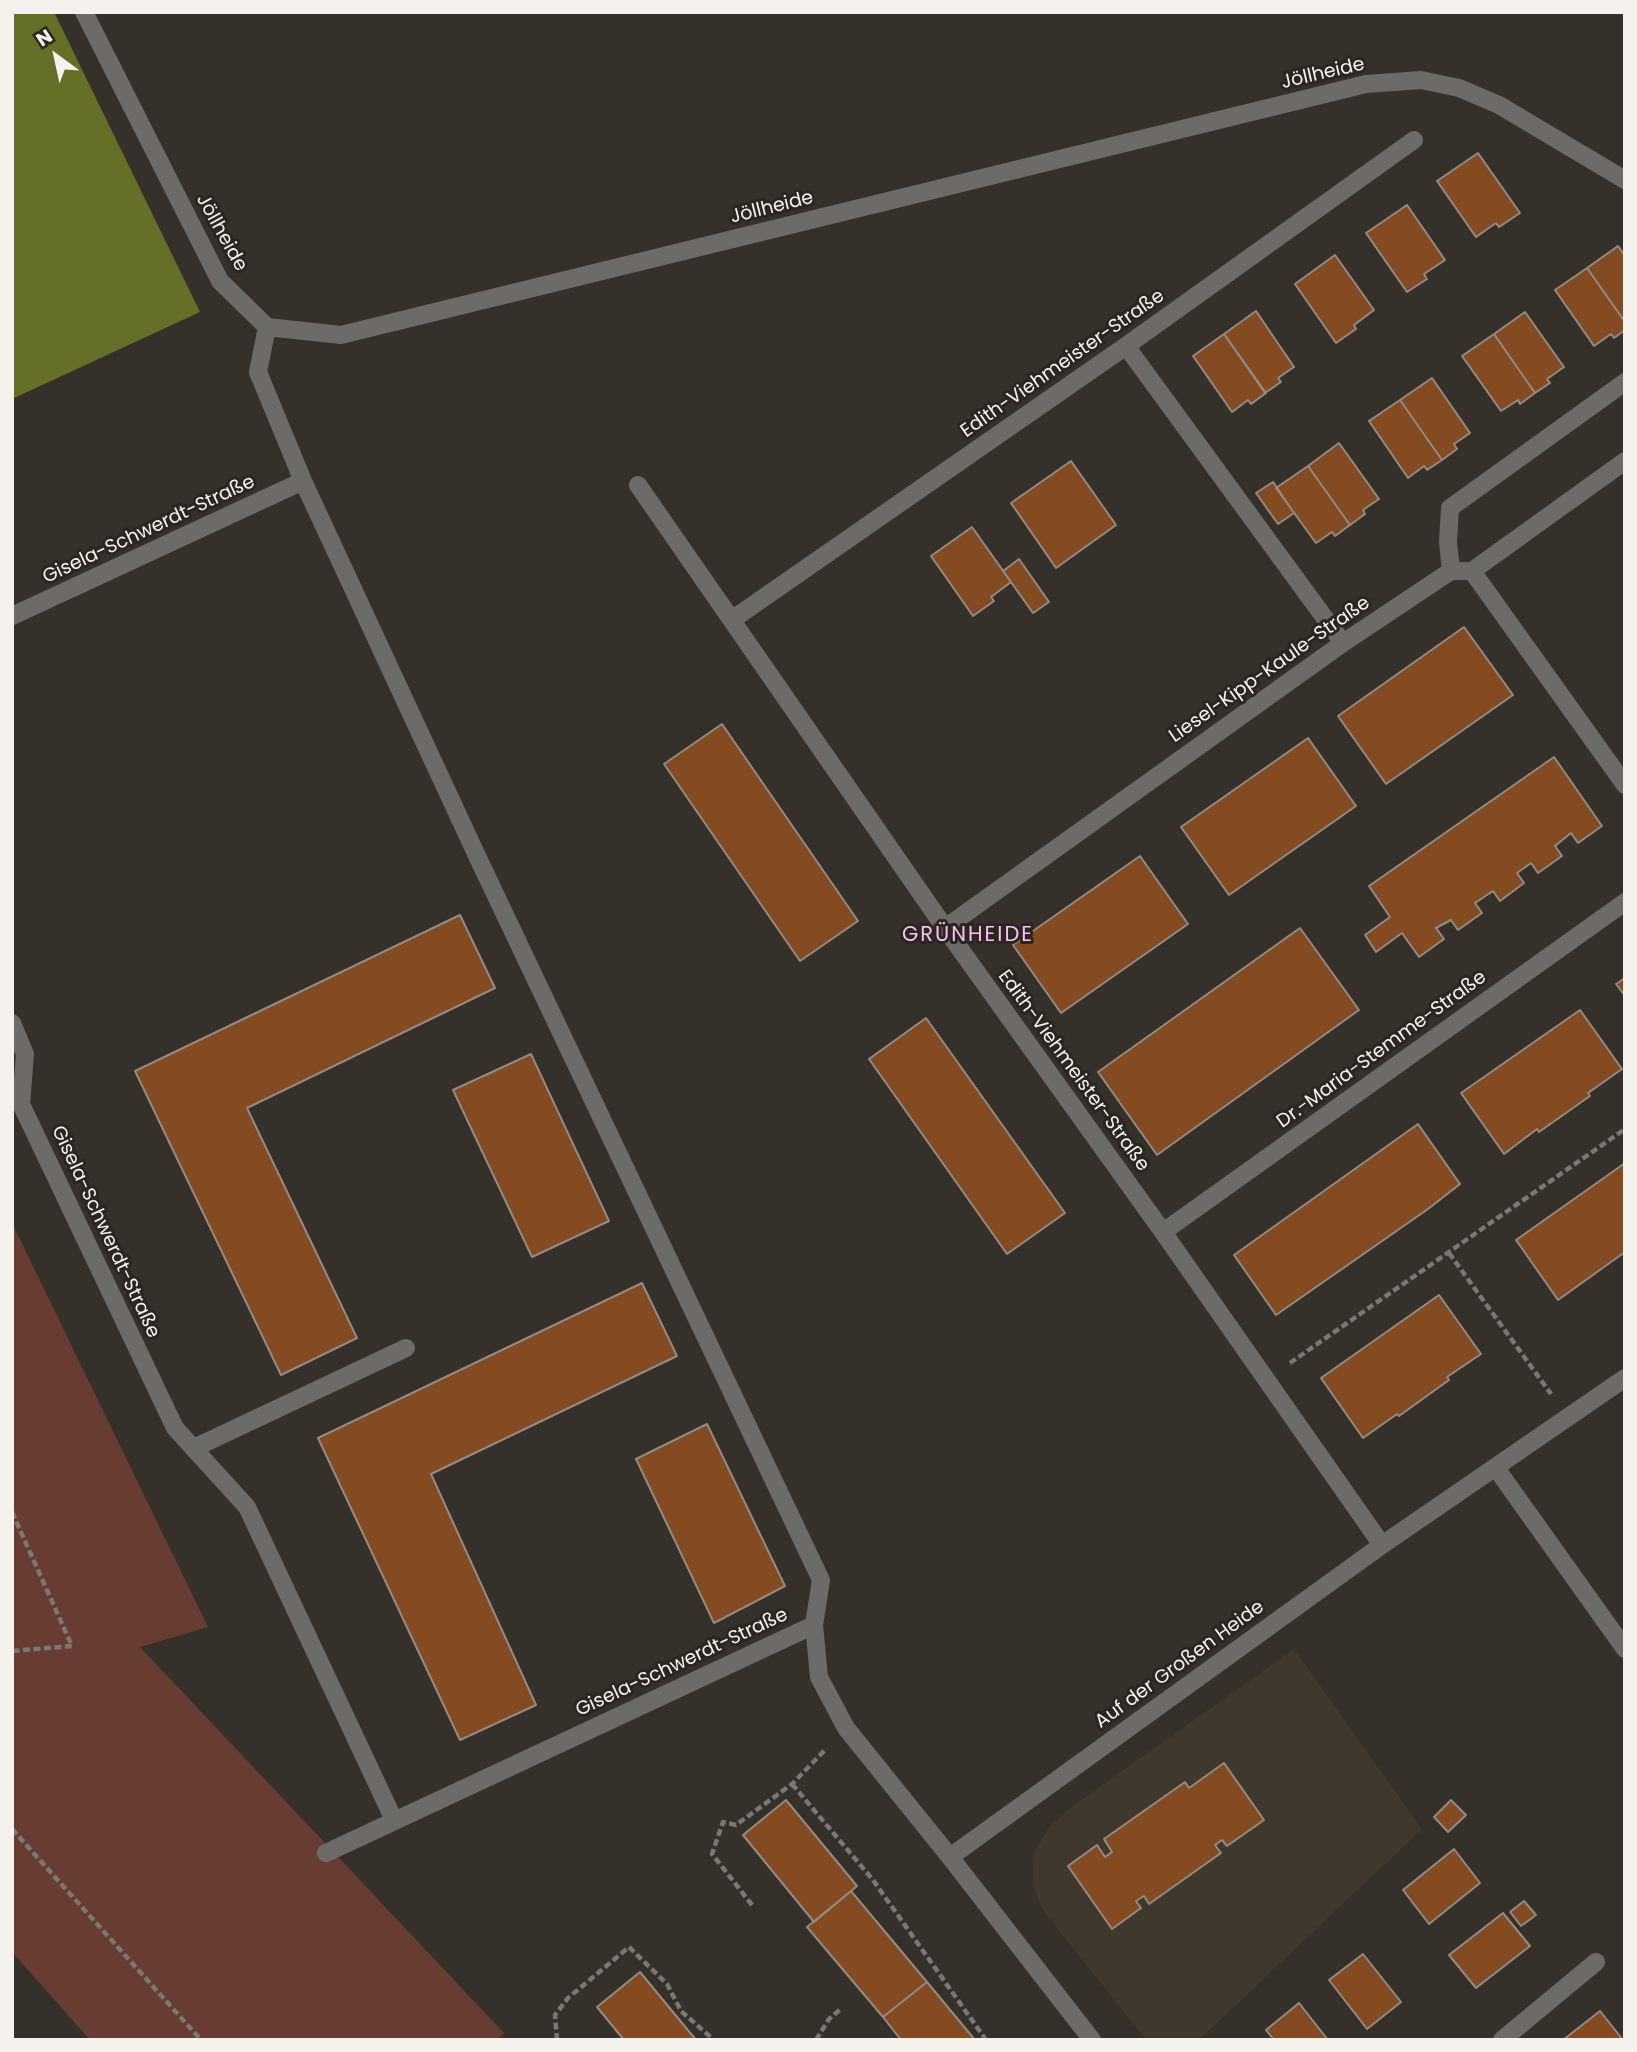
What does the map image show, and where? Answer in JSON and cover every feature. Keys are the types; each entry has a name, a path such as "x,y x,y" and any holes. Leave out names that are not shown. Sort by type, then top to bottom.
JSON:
{"street":[{"name":"Jöllheide","path":"84,12 220,281 267,327 341,335 1366,84 1421,80 1459,88 1499,105 1625,180"},
{"name":"Edith-Viehmeister-Straße","path":"733,620 1126,346 1414,140"},
{"path":"267,327 258,372 303,481 472,845 821,1580 814,1625"},
{"path":"1126,346 1342,643"},
{"path":"1625,382 1450,508 1448,542 1451,570 1472,571 1625,461"},
{"name":"Gisela-Schwerdt-Straße","path":"12,616 303,481"},
{"name":"Edith-Viehmeister-Straße","path":"638,485 945,928 1163,1232 1382,1545"},
{"name":"Liesel-Kipp-Kaule-Straße","path":"945,928 1342,643 1451,570"},
{"path":"1472,571 1625,785"},
{"name":"Dr.-Maria-Stemme-Straße","path":"1163,1232 1625,902"},
{"name":"Gisela-Schwerdt-Straße","path":"12,1023 25,1054 22,1104 175,1428 247,1507 394,1820"},
{"path":"194,1448 406,1348"},
{"name":"Auf der Großen Heide","path":"950,1857 1382,1545 1625,1378"},
{"path":"1496,1468 1625,1649"},
{"name":"Gisela-Schwerdt-Straße","path":"326,1853 814,1625 819,1677 846,1728 950,1857"},
{"path":"950,1857 1092,2040"},
{"path":"1502,2040 1596,1962"}],"path":[{"path":"1266,1380 1625,1129"},
{"path":"1449,1253 1568,1417"},
{"path":"12,1513 72,1646 12,1651"},
{"path":"752,1905 712,1854 723,1822 736,1825 792,1784 846,1728"},
{"path":"792,1784 873,1880 986,2040"},
{"path":"12,1829 201,2040"},
{"path":"557,2040 555,2015 568,1998 629,1947 667,1984 681,2011 714,2040"},
{"path":"816,2040 829,2019 842,2008"}],"shaded area":[{"path":"12,12 54,12 200,312 12,399"},
{"path":"12,1223 208,1627 140,1647 504,2033 498,2040 90,2040 12,1952"},
{"path":"1294,1649 1422,1829 1199,2040 1146,2040 1045,1913 1033,1883 1036,1850 1048,1828 1070,1808"}],"building":[{"path":"1478,153 1520,213 1499,227 1496,223 1476,237 1437,181"},
{"path":"1407,205 1445,260 1424,274 1427,279 1407,292 1366,233"},
{"path":"1618,246 1625,256 1625,322 1587,268"},
{"path":"1335,255 1374,310 1354,325 1356,329 1336,343 1295,284"},
{"path":"1587,268 1625,322 1625,330 1614,338 1611,334 1594,346 1555,290"},
{"path":"1256,311 1294,367 1278,378 1281,382 1265,393 1224,334"},
{"path":"1525,312 1564,367 1547,379 1550,383 1535,393 1494,334"},
{"path":"1224,334 1266,393 1251,404 1248,400 1232,412 1193,356"},
{"path":"1494,334 1535,393 1520,404 1518,400 1501,411 1462,356"},
{"path":"1432,378 1470,433 1454,444 1457,449 1442,460 1400,400"},
{"path":"1400,400 1442,460 1427,470 1424,466 1408,478 1369,421"},
{"path":"1339,443 1379,499 1363,510 1365,514 1350,525 1308,466"},
{"path":"1071,461 1116,525 1056,568 1011,503"},
{"path":"1308,466 1350,525 1335,536 1332,532 1316,543 1276,488"},
{"path":"1273,482 1294,513 1278,524 1256,493"},
{"path":"972,527 1011,582 991,597 994,601 973,616 931,556"},
{"path":"1019,559 1049,602 1033,613 1003,571"},
{"path":"1464,627 1513,695 1386,784 1338,716"},
{"path":"722,724 858,921 800,961 664,764"},
{"path":"1308,738 1356,806 1229,895 1181,827"},
{"path":"1554,757 1602,826 1578,843 1571,833 1555,846 1562,856 1538,873 1531,863 1517,873 1524,883 1500,901 1493,891 1475,903 1482,913 1458,930 1451,920 1436,928 1444,939 1419,957 1402,933 1376,952 1365,935 1390,917 1369,886"},
{"path":"1140,856 1188,924 1061,1013 1013,945"},
{"path":"460,915 495,988 247,1108 357,1338 281,1375 135,1071"},
{"path":"1300,928 1359,1010 1157,1155 1098,1072"},
{"path":"1625,978 1625,996 1616,984"},
{"path":"1580,1010 1622,1069 1588,1093 1590,1096 1539,1132 1537,1129 1504,1154 1461,1093"},
{"path":"926,1018 1065,1213 1007,1254 869,1059"},
{"path":"531,1054 609,1221 532,1257 453,1090"},
{"path":"1418,1124 1460,1184 1276,1315 1234,1255"},
{"path":"1625,1163 1625,1252 1558,1300 1516,1240"},
{"path":"642,1283 677,1356 431,1474 536,1705 460,1740 318,1438"},
{"path":"1439,1295 1481,1354 1447,1377 1449,1380 1399,1416 1397,1414 1363,1438 1321,1378"},
{"path":"707,1424 785,1586 714,1623 636,1459"},
{"path":"1224,1763 1264,1820 1227,1846 1222,1840 1215,1845 1221,1853 1149,1904 1144,1896 1136,1901 1141,1908 1112,1929 1068,1866 1097,1845 1105,1857 1112,1852 1104,1839 1185,1782 1189,1788"},
{"path":"786,1800 857,1886 814,1922 743,1835"},
{"path":"1451,1800 1466,1815 1448,1832 1434,1817"},
{"path":"1454,1849 1480,1883 1429,1924 1403,1890"},
{"path":"851,1891 927,1982 883,2017 807,1927"},
{"path":"1524,1901 1536,1915 1521,1926 1510,1912"},
{"path":"1503,1913 1530,1946 1476,1988 1449,1955"},
{"path":"1363,1954 1401,2002 1367,2029 1329,1980"},
{"path":"640,1972 696,2040 624,2040 597,2007"},
{"path":"927,1982 975,2040 901,2040 883,2017"},
{"path":"1299,2003 1328,2040 1274,2040 1266,2030"},
{"path":"1600,2011 1623,2040 1563,2040"}],"district":[{"name":"GRÜNHEIDE","path":"968,936"}]}
